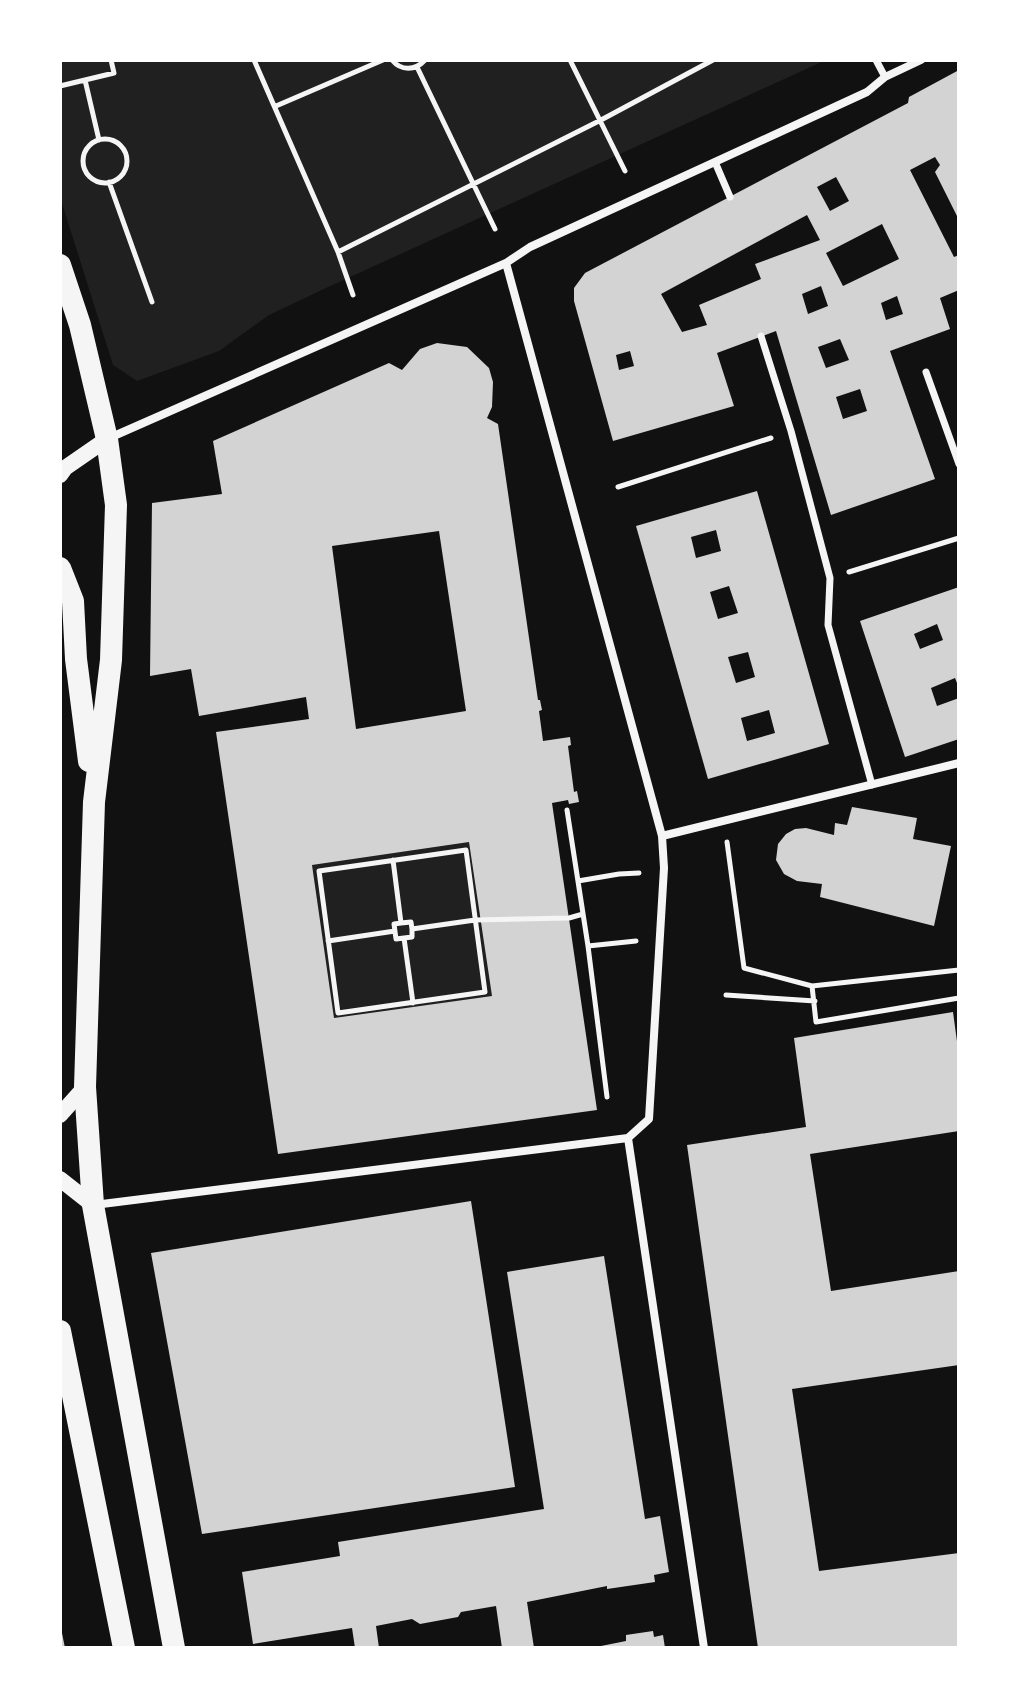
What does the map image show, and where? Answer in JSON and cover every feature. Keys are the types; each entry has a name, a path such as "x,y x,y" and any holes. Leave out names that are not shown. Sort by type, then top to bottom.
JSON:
{"highway":[{"path":"60,265 80,325 107,439 116,505 111,660 94,802 85,1087 93,1205 174,1648"},
{"path":"60,568 73,601 76,659 94,802"},
{"path":"60,1331 124,1648"}],"main road":[{"path":"60,475 65,468 107,439"},
{"path":"60,1115 85,1087"},
{"path":"60,1179 93,1205"}],"street":[{"path":"876,60 885,77"},
{"path":"107,439 506,263 530,247 867,92 885,77 921,60"},
{"path":"715,162 730,197"},
{"path":"93,1205 628,1138 649,1119 664,868 662,836 506,263"},
{"path":"761,336 791,431 830,578 828,625 872,785"},
{"path":"926,372 959,464"},
{"path":"662,836 959,763"},
{"path":"628,1138 704,1648"}],"path":[{"path":"60,86 114,73 111,60"},
{"path":"254,60 338,252 353,295"},
{"path":"276,106 383,60"},
{"path":"392,60 401,67 417,67 425,60"},
{"path":"570,60 625,171"},
{"path":"338,252 713,60"},
{"path":"417,67 495,229"},
{"path":"85,80 99,140"},
{"path":"99,140 119,143 126,155 127,162 121,175 109,182 95,180 83,162 87,148 99,140"},
{"path":"109,182 152,302"},
{"path":"618,487 769,438"},
{"path":"830,578 959,538"},
{"path":"567,810 607,1097"},
{"path":"727,837 744,968 812,986 959,970"},
{"path":"466,850 485,992 338,1013 319,871 393,860 466,850"},
{"path":"393,860 401,923"},
{"path":"578,881 639,873"},
{"path":"412,929 475,920 569,918 583,914"},
{"path":"411,922 412,929 412,937 396,939 394,924 411,922"},
{"path":"328,941 395,931"},
{"path":"404,938 413,1003"},
{"path":"588,946 636,941"},
{"path":"812,986 816,1022 959,998"},
{"path":"726,995 815,1001"}],"shaded area":[{"path":"60,60 826,60 269,315 219,351 137,381 113,365 60,197"},
{"path":"469,842 492,996 334,1018 312,865"}],"building":[{"path":"959,70 959,220 935,172 940,165 935,157 910,170 954,257 959,255 959,290 940,298 950,329 890,351 935,479 831,515 776,331 717,353 734,406 613,441 574,301 574,288 585,273 908,103 909,97","holes":["836,177 849,201 830,211 817,187","807,215 820,240 755,264 761,279 699,305 707,325 682,332 661,294","882,224 899,259 843,286 826,253","821,286 828,306 808,314 802,294","897,296 903,314 886,320 881,303","840,339 849,360 826,368 818,347","630,351 634,366 619,370 616,355","860,389 867,411 843,419 836,397"]},
{"path":"437,343 467,347 489,368 493,382 492,407 487,418 498,424 538,700 542,710 539,711 543,741 570,737 571,745 568,746 574,792 577,791 579,802 569,804 568,800 552,803 597,1110 278,1154 216,732 309,719 306,697 199,716 191,669 150,676 152,503 222,494 213,441 389,363 402,370 420,349","holes":["439,531 466,711 356,729 332,546","469,842 492,996 334,1018 312,865"]},
{"path":"757,491 829,744 708,779 636,526","holes":["716,530 721,551 696,558 691,537","729,586 738,613 718,619 710,592","748,652 755,677 736,683 728,657","769,710 775,733 747,741 741,718"]},
{"path":"959,587 959,688 955,678 931,688 937,706 959,698 959,739 905,757 860,621","holes":["937,624 943,640 920,649 914,634"]},
{"path":"852,807 917,818 913,839 951,846 934,926 820,897 822,884 797,881 784,874 776,860 778,844 786,834 806,828 834,835 835,823 847,825"},
{"path":"953,1012 959,1056 959,1131 810,1154 831,1291 959,1271 959,1365 792,1389 819,1571 959,1553 959,1648 758,1648 687,1145 806,1127 794,1038"},
{"path":"471,1201 515,1487 202,1534 151,1253"},
{"path":"604,1256 645,1519 660,1516 669,1572 654,1575 655,1582 607,1589 607,1586 527,1602 534,1648 502,1648 496,1606 420,1624 412,1619 376,1626 379,1648 355,1648 352,1628 253,1644 242,1572 340,1556 338,1542 544,1509 507,1272"},
{"path":"61,1628 65,1648 60,1648"},
{"path":"653,1631 654,1637 663,1635 665,1648 591,1648 626,1641 626,1635"}]}
